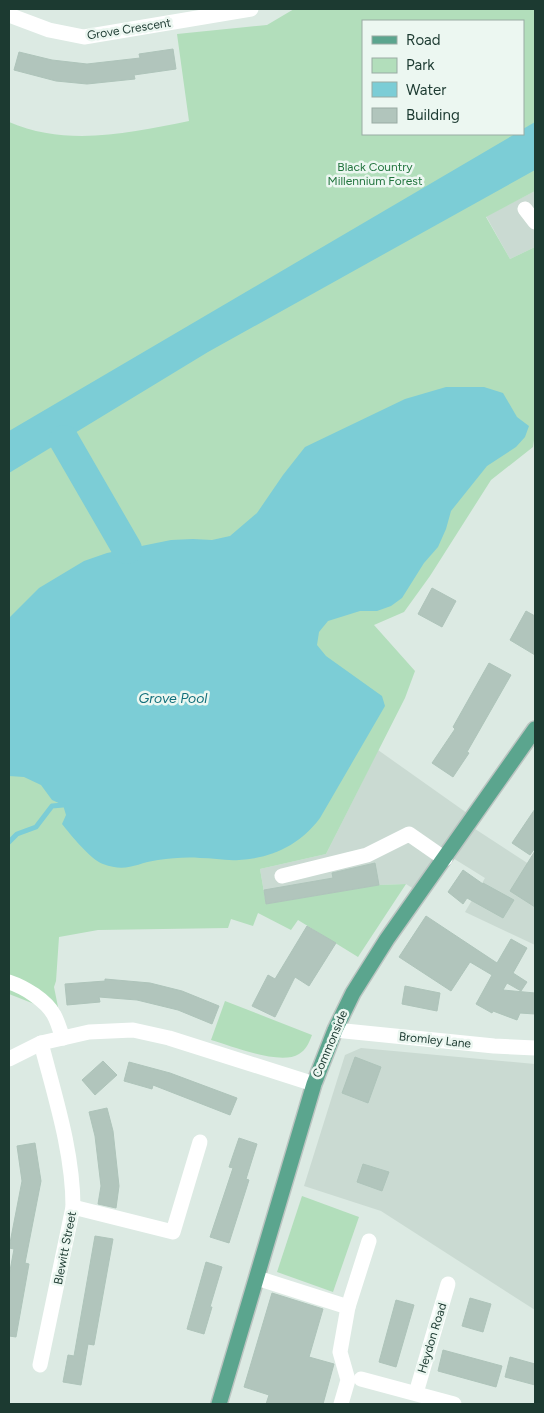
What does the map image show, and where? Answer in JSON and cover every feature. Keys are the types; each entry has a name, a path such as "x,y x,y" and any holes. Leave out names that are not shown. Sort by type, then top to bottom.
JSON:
{"main road":[{"name":"Commonside","path":"220,1404 314,1084 335,1030 353,993 383,946 535,729"}],"street":[{"name":"Grove Crescent","path":"9,15 49,30 84,37 251,9"},
{"path":"525,209 535,222"},
{"path":"282,876 367,856 408,834 445,859"},
{"path":"9,982 40,999 54,1014 63,1038"},
{"path":"9,1059 41,1043 89,1032 133,1030 169,1038 314,1084"},
{"name":"Bromley Lane","path":"335,1030 494,1046 535,1048"},
{"name":"Blewitt Street","path":"40,1365 73,1208 73,1183 61,1120 41,1043"},
{"path":"73,1208 173,1232 200,1142"},
{"path":"341,1404 348,1380 340,1352 348,1307 369,1241"},
{"path":"257,1278 348,1307"},
{"name":"Heydon Road","path":"416,1393 448,1284"},
{"path":"361,1379 454,1404"}],"shaded area":[{"path":"535,191 535,247 510,259 486,216"},
{"path":"378,750 474,818 469,825 535,868 535,945 465,912 485,878 448,855 420,893 406,884 379,885 266,904 260,869 326,854"},
{"path":"361,1048 535,1064 535,1310 381,1211 304,1186 345,1055"}],"green space":[{"name":"Black Country Millennium Forest","path":"294,9 535,9 535,191 486,217 510,259 535,247 535,434 533,447 491,480 430,576 404,612 374,625 415,671 405,698 326,854 260,869 266,904 379,885 406,884 358,957 298,920 291,930 258,913 253,926 231,919 228,928 98,930 59,937 54,987 58,1007 37,1005 9,994 9,122 31,130 76,136 144,130 189,121 177,34 267,25"},
{"path":"225,1001 312,1035 304,1050 299,1054 280,1058 256,1054 211,1040"},
{"path":"302,1196 359,1217 333,1292 277,1272"}],"water":[{"path":"535,122 535,170 208,352 9,473 9,431 513,135 524,135 524,128"},
{"name":"Grove Pool","path":"446,387 484,387 503,393 517,417 529,426 525,437 516,447 487,466 451,511 438,547 424,563 402,598 391,606 377,611 360,611 328,621 319,632 317,645 326,656 382,696 385,706 320,818 304,836 294,843 274,853 251,859 174,858 119,868 98,862 62,824 66,815 63,805 52,800 41,785 24,777 9,776 9,618 39,588 84,561 107,553 171,540 212,540 230,536 257,513 305,447 405,399"}],"building":[{"path":"173,49 176,69 134,75 135,79 87,84 56,81 14,70 19,52 52,60 87,64 140,58 139,54"},
{"path":"432,588 456,601 442,627 418,614"},
{"path":"526,611 535,616 535,655 510,640"},
{"path":"489,663 511,675 467,752 469,753 453,777 432,763 455,729 453,727"},
{"path":"535,809 535,848 530,855 512,843"},
{"path":"535,851 535,907 510,891"},
{"path":"375,863 379,885 266,904 264,890 333,878 332,873"},
{"path":"463,870 483,884 514,900 503,918 467,898 463,904 448,892"},
{"path":"426,916 497,963 511,939 527,948 513,973 527,982 521,991 507,983 503,990 535,993 535,1014 520,1013 517,1020 493,1011 492,1013 476,1004 492,975 470,962 451,991 399,957"},
{"path":"307,926 336,943 309,986 295,977 275,1017 252,1006 268,975 275,979"},
{"path":"105,979 150,983 182,991 219,1006 212,1024 178,1010 137,1000 99,997 100,1002 67,1005 65,984 105,981"},
{"path":"405,986 440,993 437,1011 402,1004"},
{"path":"355,1057 381,1067 368,1103 342,1093"},
{"path":"103,1061 117,1075 95,1095 82,1080"},
{"path":"129,1062 170,1073 237,1098 230,1115 153,1085 152,1089 124,1081"},
{"path":"107,1108 113,1131 119,1186 116,1208 98,1204 101,1186 95,1136 89,1112"},
{"path":"239,1138 257,1144 246,1179 249,1180 229,1243 210,1237 233,1168 229,1167"},
{"path":"35,1143 41,1181 25,1263 29,1264 16,1337 9,1336 9,1276 14,1249 9,1248 22,1181 17,1146"},
{"path":"363,1164 389,1172 382,1191 357,1182"},
{"path":"95,1236 113,1239 94,1345 88,1344 81,1385 63,1382 68,1355 74,1356"},
{"path":"206,1262 222,1267 204,1334 187,1329"},
{"path":"272,1293 323,1309 309,1357 334,1364 323,1404 266,1404 269,1395 244,1387"},
{"path":"470,1298 491,1304 483,1332 462,1326"},
{"path":"396,1300 414,1305 396,1367 379,1362"},
{"path":"443,1350 502,1366 496,1387 438,1371"},
{"path":"510,1357 535,1364 535,1385 505,1377"}],"waterway":[{"path":"64,440 127,549"},
{"path":"9,842 17,834 36,827 52,806 63,805"}]}
